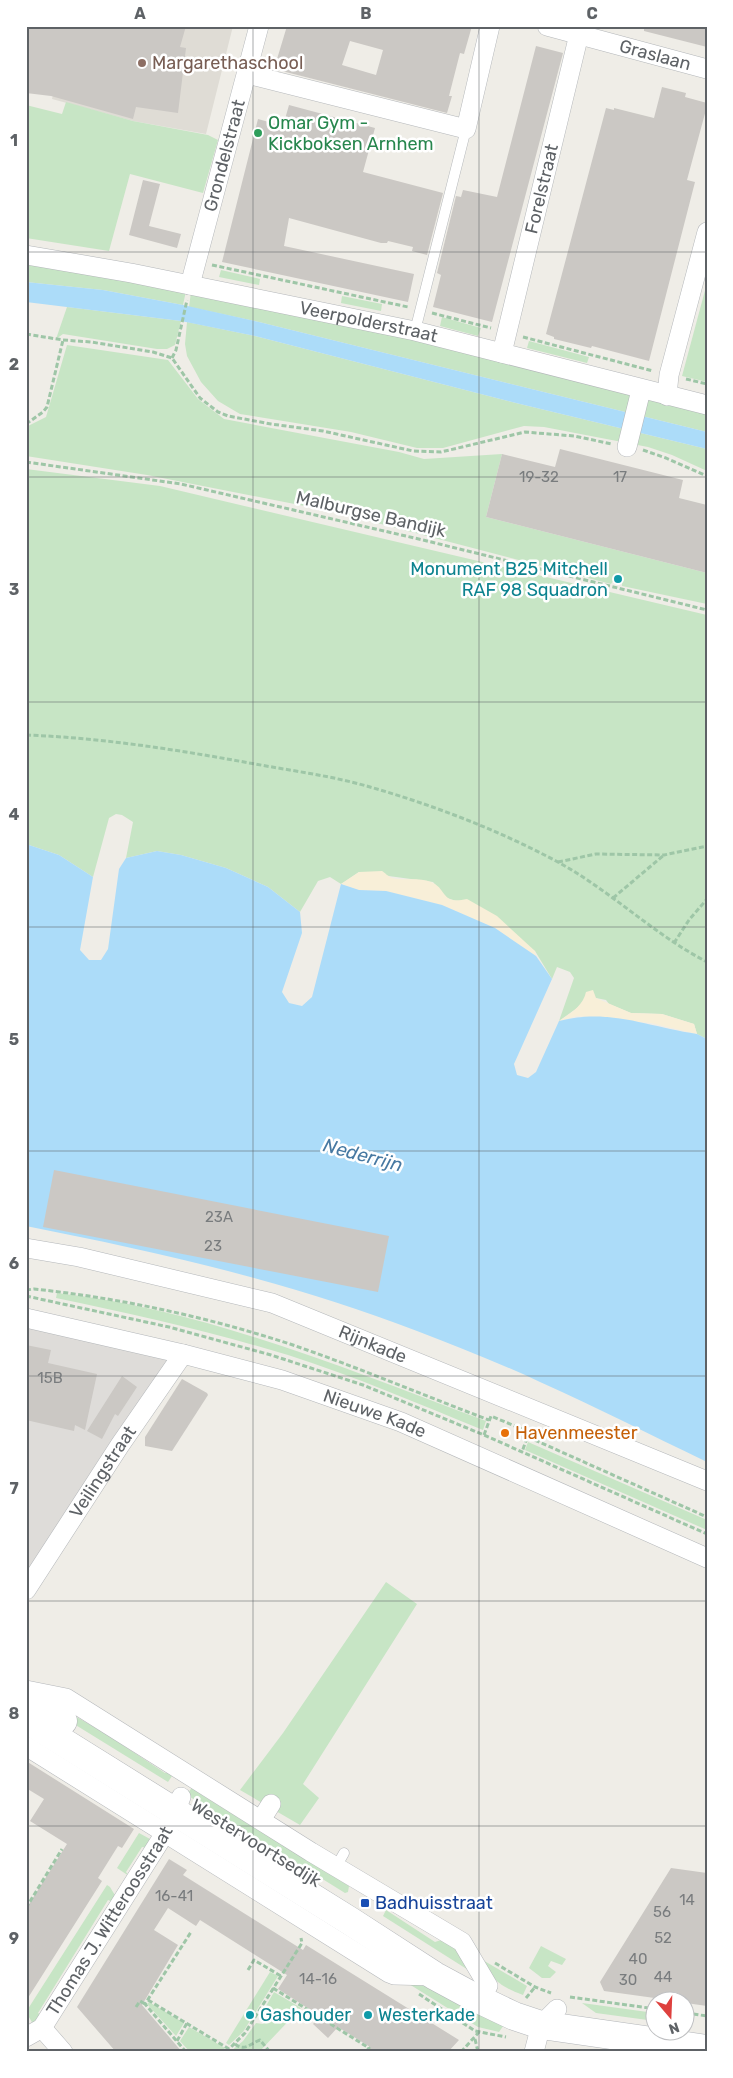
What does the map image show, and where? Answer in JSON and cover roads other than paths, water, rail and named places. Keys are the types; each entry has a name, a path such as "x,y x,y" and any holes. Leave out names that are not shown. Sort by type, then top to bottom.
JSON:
{"main road":[{"name":"Westervoortsedijk","path":"26,1697 174,1814 459,1971 491,1974 525,2000 646,2022"},
{"name":"Westervoortsedijk","path":"26,1719 174,1814 350,1921 435,1976 514,2016 554,2006 707,2048"}],"street":[{"name":"Grondelstraat","path":"188,292 259,26"},
{"path":"247,74 466,129 490,26"},
{"name":"Graslaan","path":"547,26 580,31 707,69"},
{"name":"Forelstraat","path":"502,353 580,31"},
{"path":"667,396 669,375 707,232"},
{"name":"Veerpolderstraat","path":"26,255 52,258 188,292 415,331 502,353 640,395 667,396 707,405"},
{"path":"629,443 640,395"},
{"name":"Rijnkade","path":"26,1248 79,1258 272,1304 707,1480"},
{"name":"Nieuwe Kade","path":"26,1318 183,1354 282,1380 401,1422 707,1558"},
{"name":"Veilingstraat","path":"26,1590 120,1445 183,1354"},
{"name":"Westervoortsedijk","path":"26,1690 66,1698 261,1820 340,1860 462,1942 491,1974"},
{"name":"Westervoortsedijk","path":"26,1746 174,1814 307,1921 394,1976 435,1976"},
{"path":"261,1820 271,1804"},
{"name":"Thomas J. Witteroosstraat","path":"34,2032 174,1814"},
{"path":"534,2052 538,2032 554,2006"},
{"path":"34,2032 63,2052"}],"lane":[{"path":"415,331 466,129"}],"water":[{"path":"26,282 103,290 259,322 707,432 707,449 520,404 255,336 181,321 26,302"},
{"name":"Nederrijn","path":"26,844 59,855 93,877 80,950 89,960 101,960 108,949 119,869 126,858 157,851 181,855 226,868 268,887 300,912 302,933 282,992 289,1003 302,1006 312,997 341,884 359,890 386,891 442,905 495,928 536,956 552,979 514,1064 517,1075 528,1078 536,1072 559,1021 595,1017 629,1020 697,1034 707,1039 707,1462 510,1368 369,1313 224,1270 125,1246 26,1226"}],"place":[{"name":"Margarethaschool","path":"142,63"},
{"name":"Omar Gym - Kickboksen Arnhem","path":"258,133"},
{"name":"Monument B25 Mitchell RAF 98 Squadron","path":"618,579"},
{"name":"Havenmeester","path":"505,1433"},
{"name":"Badhuisstraat","path":"365,1903"},
{"name":"Gashouder","path":"250,2015"},
{"name":"Westerkade","path":"368,2015"}]}
